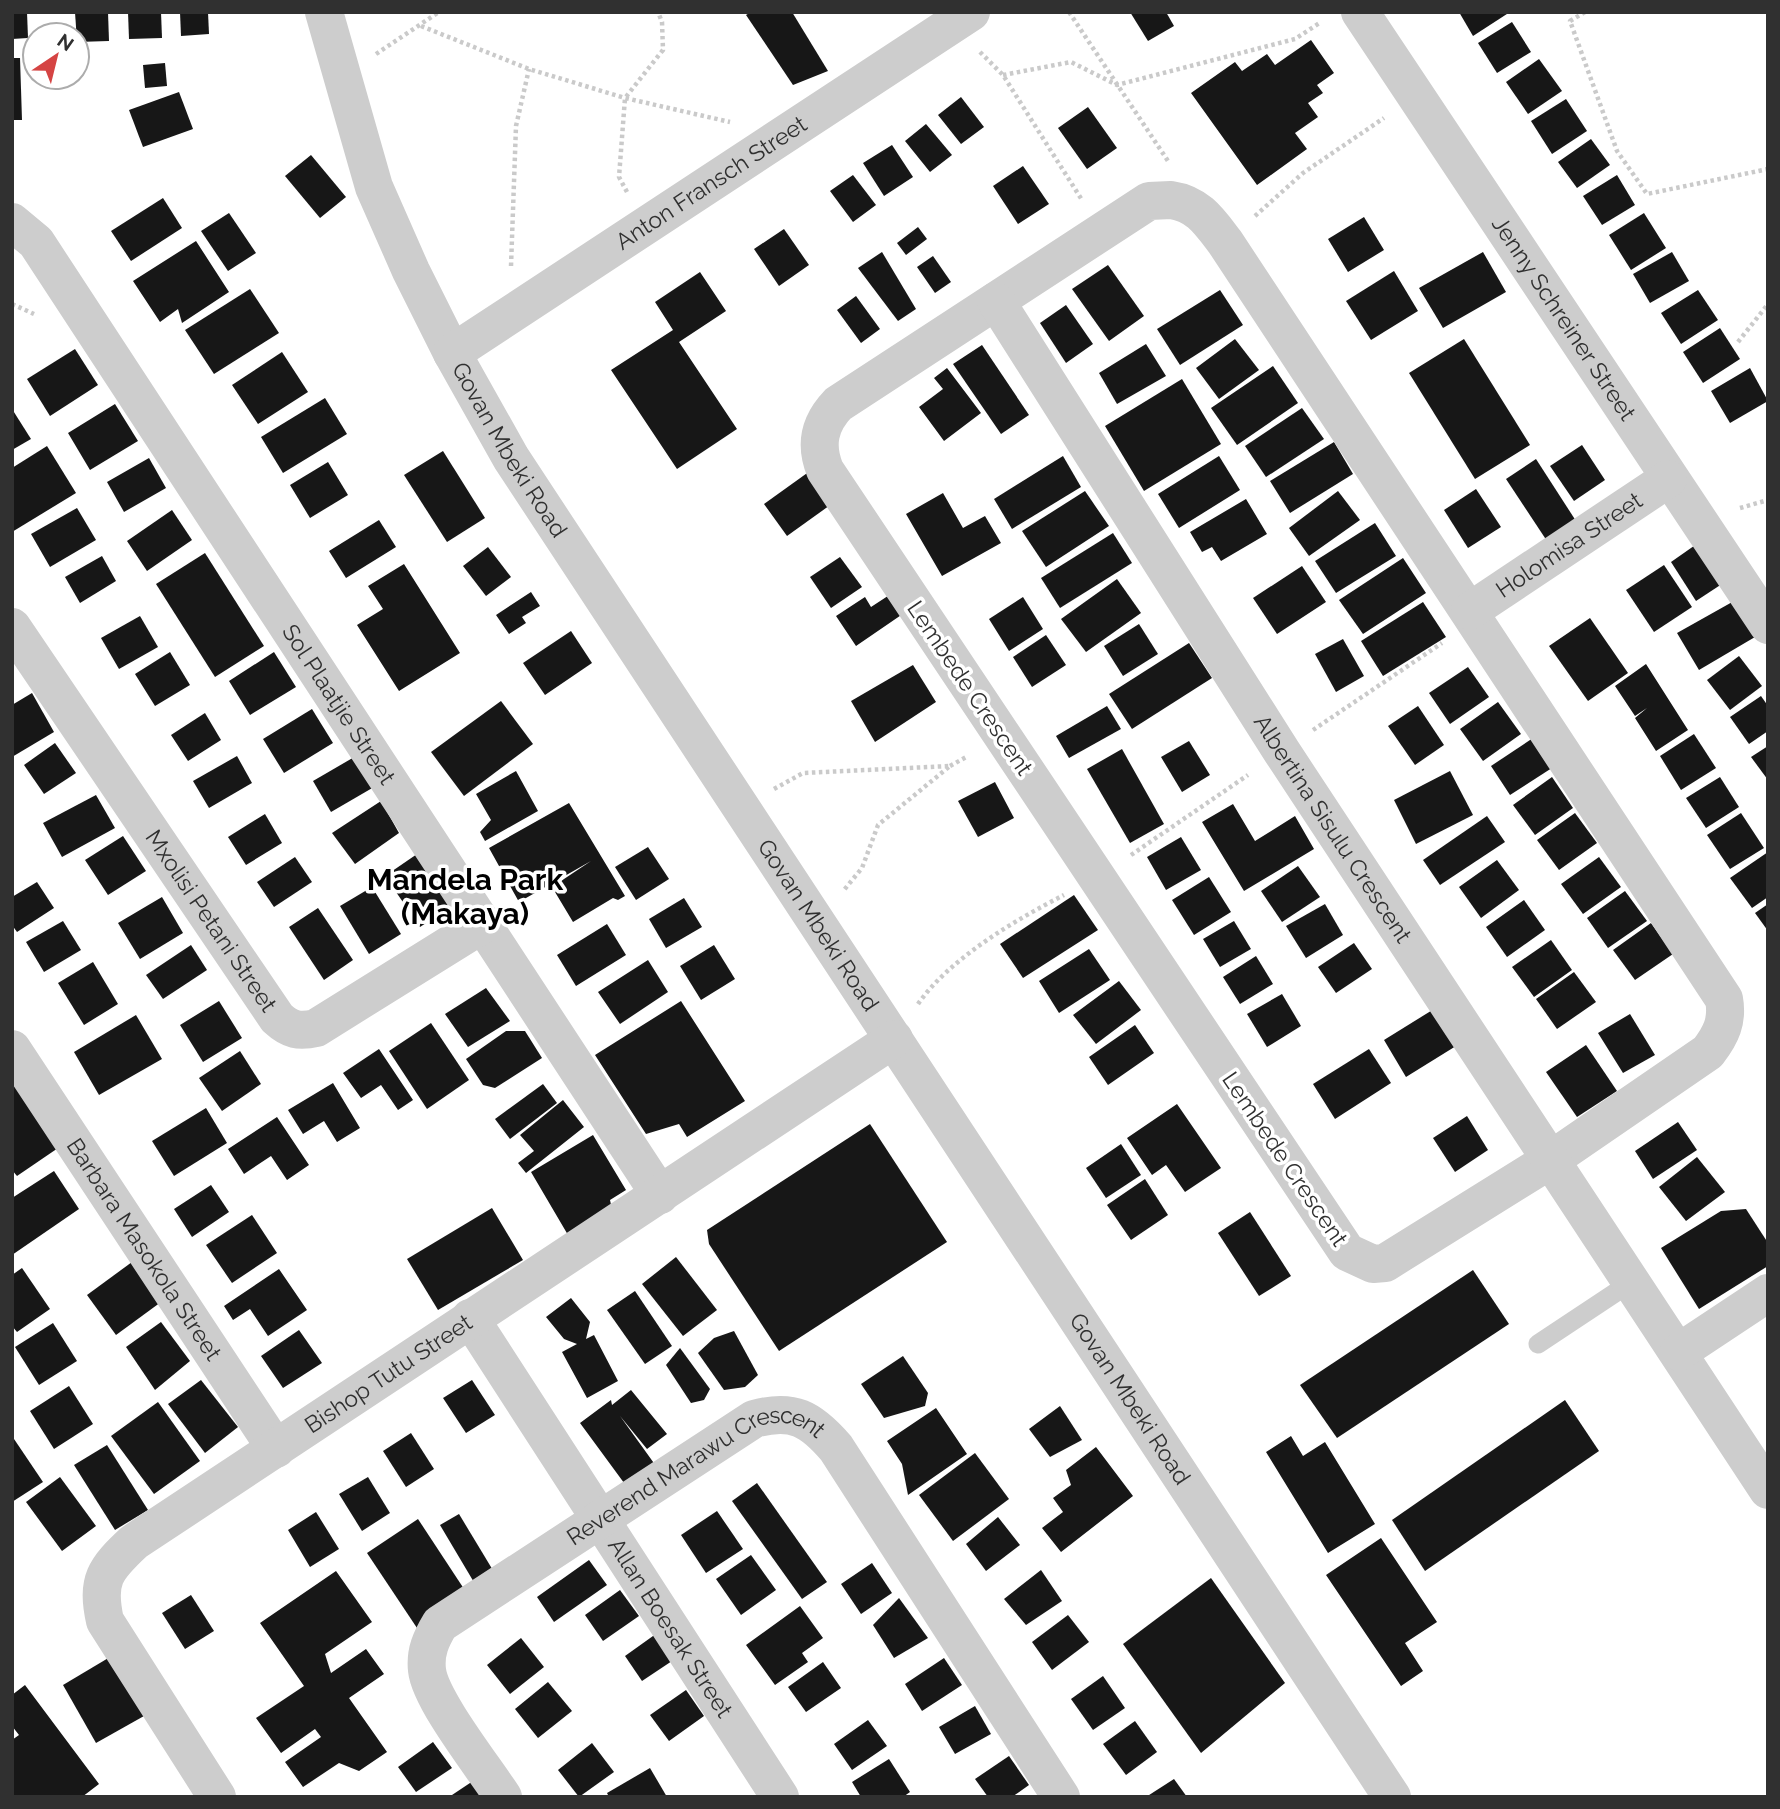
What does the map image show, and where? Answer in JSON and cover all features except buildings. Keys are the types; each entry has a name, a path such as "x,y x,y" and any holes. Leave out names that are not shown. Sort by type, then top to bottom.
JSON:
{"street":[{"name":"Govan Mbeki Road","path":"324,12 374,187 452,354 511,458 1392,1797"},
{"name":"Jenny Schreiner Street","path":"1343,16 1417,95 1668,479 1768,625"},
{"name":"Anton Fransch Street","path":"452,354 961,18"},
{"name":"Lembede Crescent","path":"1171,200 1185,202 1203,212 1225,242 1724,999 1727,1013 1721,1035 1708,1052 1552,1159 1385,1263 1373,1264 1347,1252 825,470 820,457 821,428 838,404 1149,201 1171,200"},
{"name":"Sol Plaatjie Street","path":"12,222 36,242 660,1195"},
{"name":"Albertina Sisulu Crescent","path":"996,301 1282,752 1768,1490"},
{"name":"Holomisa Street","path":"1470,611 1668,479"},
{"name":"Mxolisi Petani Street","path":"12,627 277,1018 288,1027 301,1031 316,1028 482,924"},
{"name":"Bishop Tutu Street","path":"204,1792 105,1621 100,1597 107,1568 134,1542 894,1039"},
{"name":"Barbara Masokola Street","path":"12,1049 276,1449"},
{"path":"1679,1352 1768,1293"},
{"name":"Allan Boesak Street","path":"470,1318 780,1797"},
{"name":"Reverend Marawu Crescent","path":"503,1797 435,1693 427,1672 428,1650 440,1624 754,1419 784,1414 817,1426 836,1448 1061,1797"}],"lane":[{"path":"1538,1344 1633,1282"}],"path":[{"path":"342,76 439,12"},
{"path":"620,177 625,98 663,50 662,22 658,12"},
{"path":"1069,12 1168,160 1171,200"},
{"path":"1585,12 1570,22 1617,151 1647,194 1768,169"},
{"path":"1003,75 1071,62 1117,85 1295,39 1343,16"},
{"path":"961,18 1003,75 1103,232"},
{"path":"421,26 528,69 625,98 785,134"},
{"path":"509,316 516,126 528,69"},
{"path":"1225,242 1303,173 1417,95"},
{"path":"1738,342 1768,304"},
{"path":"741,807 803,773 950,766 878,825 862,868 817,924"},
{"path":"894,1039 934,981 1030,912 1097,878"}],"district":[{"name":"Mandela Park (Makaya)","path":"465,897"}]}
